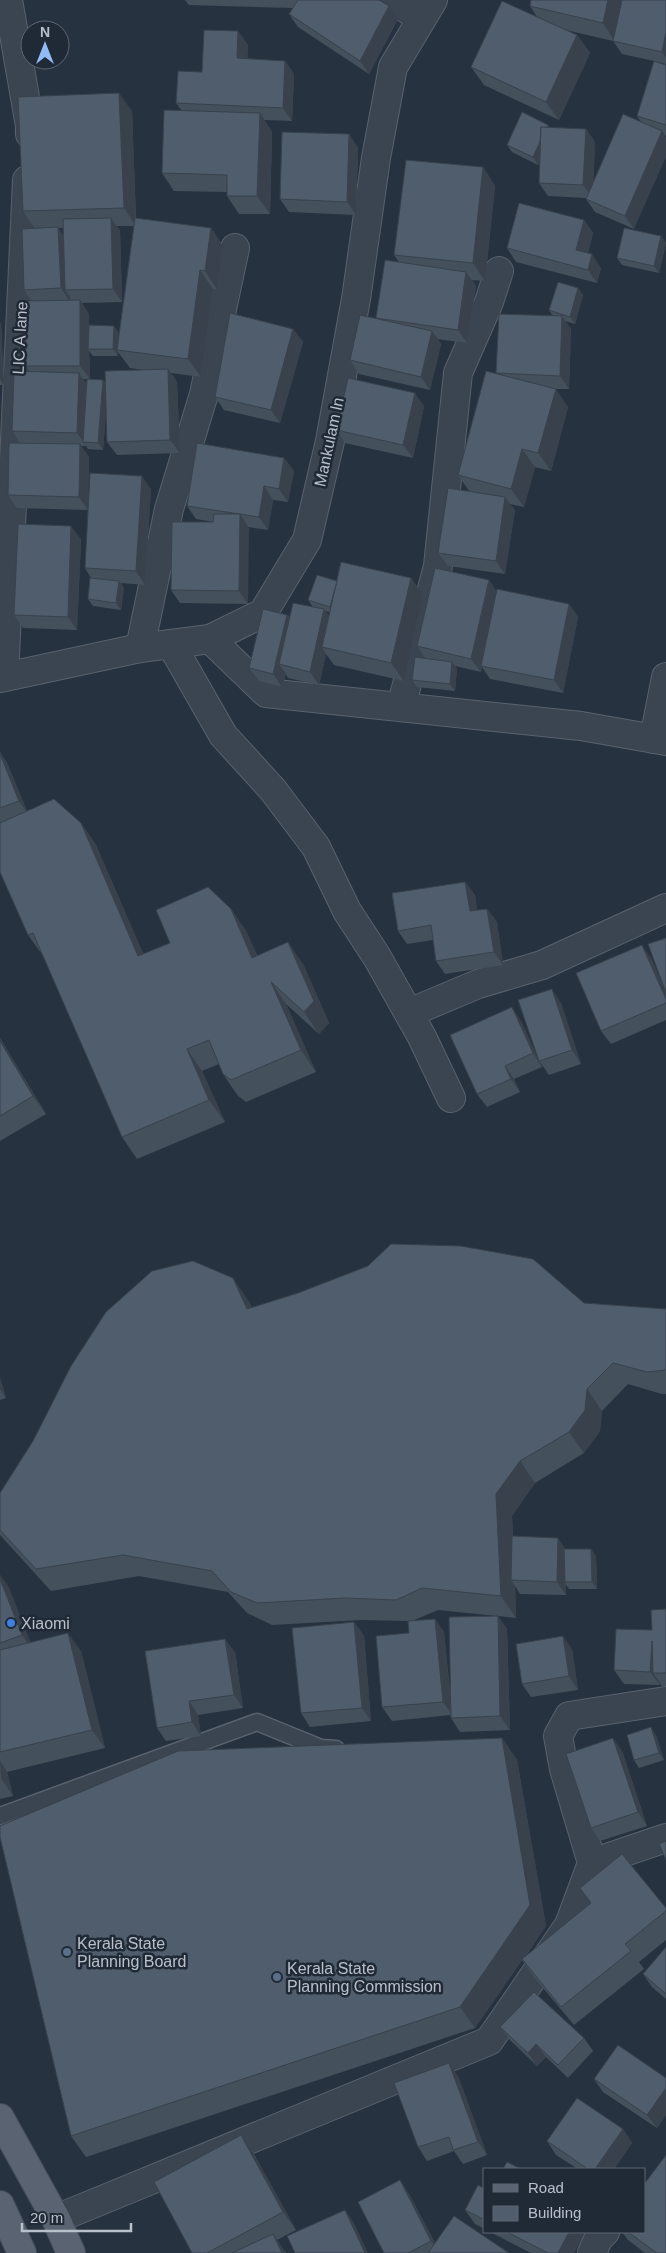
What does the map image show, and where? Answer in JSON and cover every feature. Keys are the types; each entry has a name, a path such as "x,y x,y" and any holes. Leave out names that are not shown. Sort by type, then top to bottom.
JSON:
{"main road":[{"path":"0,2118 56,2219 70,2253"},
{"path":"0,2205 22,2253"}],"street":[{"name":"LIC A lane","path":"2,678 30,126 8,0"},
{"path":"394,0 427,10"},
{"name":"Mankulam ln","path":"2,678 140,648 210,639 263,613 308,540 330,442 356,299 376,158 393,67 427,10"},
{"path":"140,648 169,509 204,394 235,248"},
{"path":"401,707 438,566 458,373 490,302 499,271"},
{"path":"210,639 266,693 581,726 660,740 666,676"},
{"path":"171,644 223,735 273,790 316,847 347,911 377,957 409,1013 451,1098"},
{"path":"409,1013 478,984 542,965 666,908"},
{"path":"56,2219 490,2041 570,1925 592,1863 564,1769 558,1736 570,1716 666,1701"},
{"path":"592,1863 666,1838"},
{"path":"592,2253 598,2239 604,2233"}],"lane":[{"path":"0,1816 257,1722 321,1748 350,1749"}],"building":[{"path":"298,0 379,0 389,6 360,61 289,14"},
{"path":"531,0 608,0 603,23 530,6"},
{"path":"622,0 666,0 666,32 662,52 613,41"},
{"path":"502,1 577,35 546,102 471,67"},
{"path":"204,30 238,31 237,58 285,61 283,108 176,103 178,71 202,72"},
{"path":"654,61 666,65 666,125 637,116"},
{"path":"119,93 124,208 23,211 18,97"},
{"path":"164,110 260,113 257,196 227,196 227,175 162,173"},
{"path":"522,112 548,125 547,128 541,127 540,142 533,157 507,145"},
{"path":"623,114 662,131 625,216 586,199"},
{"path":"541,127 586,129 583,185 539,183"},
{"path":"282,132 349,134 347,202 280,199"},
{"path":"406,160 483,167 473,263 394,255"},
{"path":"519,203 584,220 576,250 592,254 588,270 507,248"},
{"path":"111,218 113,289 65,290 63,219"},
{"path":"135,218 211,228 205,271 200,270 188,359 117,350"},
{"path":"58,227 61,288 24,290 22,229"},
{"path":"624,228 661,236 654,266 617,258"},
{"path":"385,260 466,272 458,330 376,318"},
{"path":"558,282 578,288 570,317 549,310"},
{"path":"80,300 80,366 26,366 25,301"},
{"path":"230,313 293,329 271,410 215,397"},
{"path":"499,314 562,316 560,376 496,373"},
{"path":"360,315 432,331 421,377 350,360"},
{"path":"89,325 114,326 113,349 88,349"},
{"path":"168,369 170,440 107,442 105,371"},
{"path":"14,371 79,373 77,433 12,431"},
{"path":"486,371 556,389 538,453 522,449 511,489 458,475"},
{"path":"348,378 415,393 403,445 336,430"},
{"path":"87,379 103,380 98,443 83,442"},
{"path":"9,443 80,444 79,497 8,495"},
{"path":"197,443 284,458 279,489 264,486 259,517 187,506"},
{"path":"90,473 142,476 136,571 85,568"},
{"path":"448,488 505,497 496,561 438,553"},
{"path":"214,514 240,514 239,591 171,590 172,522 213,522"},
{"path":"18,524 71,526 68,617 14,615"},
{"path":"341,562 411,578 391,663 322,647"},
{"path":"435,568 489,580 471,659 417,646"},
{"path":"317,575 337,581 330,607 308,600"},
{"path":"90,578 119,581 116,603 88,599"},
{"path":"497,589 569,604 554,680 481,666"},
{"path":"293,603 324,609 310,672 279,664"},
{"path":"263,609 287,615 273,674 249,668"},
{"path":"415,657 452,662 450,684 412,680"},
{"path":"0,754 19,801 0,808"},
{"path":"54,799 81,823 138,956 170,943 156,910 208,887 231,909 252,958 288,942 314,1001 304,1012 271,982 301,1050 231,1080 223,1074 209,1040 187,1049 209,1100 122,1137 33,933 28,935 0,872 0,823"},
{"path":"465,882 470,911 487,909 494,952 436,961 431,925 398,931 392,893"},
{"path":"666,938 666,993 648,944"},
{"path":"642,945 666,999 666,1003 601,1031 576,973"},
{"path":"552,989 572,1050 539,1061 518,1000"},
{"path":"512,1007 533,1053 505,1066 511,1079 477,1094 450,1035"},
{"path":"0,1041 33,1096 0,1116"},
{"path":"391,1244 461,1246 533,1259 584,1303 666,1309 666,1370 647,1372 613,1363 587,1389 585,1410 569,1432 520,1461 496,1494 501,1596 422,1588 396,1600 345,1598 257,1603 231,1592 212,1571 123,1555 36,1569 0,1530 0,1493 33,1441 71,1366 106,1312 152,1271 193,1261 233,1278 247,1309 298,1293 368,1266"},
{"path":"512,1536 558,1538 557,1582 511,1580"},
{"path":"564,1549 591,1549 592,1582 565,1582"},
{"path":"0,1579 22,1635 0,1643"},
{"path":"666,1609 666,1673 653,1673 652,1641 650,1672 614,1670 616,1629 652,1630 651,1610"},
{"path":"498,1616 500,1716 451,1718 449,1617"},
{"path":"435,1619 443,1702 382,1707 376,1636 409,1633 408,1621"},
{"path":"354,1622 362,1708 301,1713 292,1628"},
{"path":"68,1633 92,1730 0,1752 0,1650"},
{"path":"563,1636 569,1676 522,1684 516,1644"},
{"path":"225,1639 234,1695 189,1701 192,1722 157,1728 145,1651"},
{"path":"651,1727 659,1753 634,1760 627,1735"},
{"name":"Kerala State Planning Commission","path":"502,1738 530,1905 460,2007 71,2136 0,1837 0,1826 178,1751"},
{"path":"613,1738 638,1812 591,1828 566,1754"},
{"path":"666,1841 666,1860 659,1844"},
{"path":"622,1854 666,1908 666,1911 625,1944 631,1951 561,2007 522,1959 591,1903 580,1888"},
{"path":"666,1947 666,1994 643,1974"},
{"path":"534,1992 584,2038 558,2065 536,2044 528,2053 500,2027"},
{"path":"618,2045 666,2078 666,2088 647,2115 594,2079"},
{"path":"449,2063 478,2142 453,2150 449,2137 418,2147 394,2083"},
{"path":"577,2098 623,2129 596,2168 587,2168 547,2141"},
{"path":"241,2135 283,2212 207,2253 192,2253 154,2182"},
{"path":"666,2155 666,2253 657,2253 629,2233 646,2233 646,2182"},
{"path":"507,2162 519,2168 504,2168"},
{"path":"400,2180 431,2241 408,2253 384,2253 358,2202"},
{"path":"478,2185 483,2188 483,2219 465,2210"},
{"path":"345,2210 365,2253 295,2253 287,2236"},
{"path":"454,2216 509,2253 428,2253"},
{"path":"509,2233 568,2233 558,2253 548,2253"},
{"path":"273,2234 282,2253 232,2253"}],"place":[{"name":"Xiaomi","path":"11,1623"},
{"name":"Kerala State Planning Board","path":"67,1952"},
{"name":"Kerala State Planning Commission","path":"277,1977"}]}
